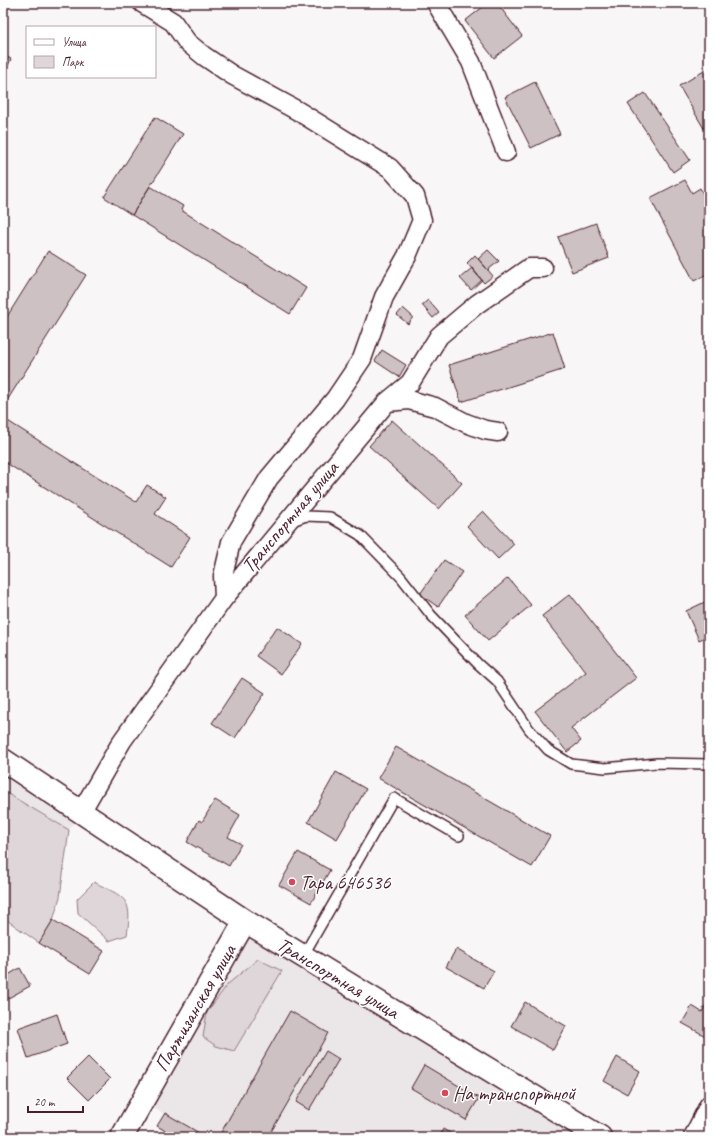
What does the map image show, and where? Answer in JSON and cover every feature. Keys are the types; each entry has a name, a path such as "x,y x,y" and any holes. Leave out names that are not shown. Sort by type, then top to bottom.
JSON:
{"main road":[{"name":"Транспортная улица","path":"3,760 245,921 600,1137"},
{"name":"Партизанская улица","path":"122,1137 245,921"}],"street":[{"path":"142,3 173,22 187,42 204,56 232,75 298,111 390,168 415,196 422,220 407,256 384,297 362,358 335,399 269,478 231,542 223,576 224,598"},
{"path":"436,3 471,62 506,152"},
{"name":"Транспортная улица","path":"81,812 122,741 224,598 387,402 410,383 439,336 477,304 529,268 542,268"},
{"path":"387,402 409,400 435,407 479,428 498,432"},
{"path":"693,1137 709,1105"}],"lane":[{"path":"284,524 306,516 330,517 360,535 401,577 431,615 478,664 497,681 529,729 548,750 571,764 605,768 657,763 709,764"},
{"path":"303,956 394,798 459,836"}],"shaded area":[{"path":"3,760 81,812 69,830 3,791"},
{"path":"245,921 600,1137 206,1137 141,1101"}],"green space":[{"path":"3,791 69,830 60,897 53,920 39,943 4,918 3,915"},
{"path":"94,882 120,896 124,900 129,913 127,935 109,941 78,913 77,899"},
{"path":"258,959 282,971 234,1051 216,1046 203,1037 207,1012 228,984"}],"building":[{"path":"488,3 497,3 522,36 494,58 465,21"},
{"path":"3,55 11,59 3,77"},
{"path":"709,68 709,130 706,132 679,86"},
{"path":"535,82 560,134 531,148 505,97"},
{"path":"645,93 690,160 673,172 628,104"},
{"path":"155,117 183,134 132,215 104,197"},
{"path":"685,180 692,193 700,188 709,204 709,273 694,281 650,198"},
{"path":"150,186 183,206 181,210 306,288 290,314 132,215"},
{"path":"596,223 609,258 572,272 558,237"},
{"path":"488,250 499,261 488,270 478,259"},
{"path":"48,251 86,275 3,407 3,323"},
{"path":"475,255 493,276 484,283 467,263"},
{"path":"472,268 482,280 471,290 460,278"},
{"path":"428,300 439,313 433,318 422,305"},
{"path":"403,308 413,317 408,324 397,315"},
{"path":"553,332 565,369 461,402 449,365"},
{"path":"382,350 406,365 399,377 375,361"},
{"path":"3,418 136,502 147,485 166,497 155,514 190,537 171,567 3,461"},
{"path":"392,420 462,483 439,509 369,446"},
{"path":"483,511 514,544 498,559 467,526"},
{"path":"444,560 462,572 438,607 420,594"},
{"path":"508,578 531,605 488,641 465,615"},
{"path":"570,594 636,678 571,728 581,741 567,752 535,711 586,672 542,616"},
{"path":"709,600 709,635 699,640 686,611"},
{"path":"277,627 302,644 281,674 256,656"},
{"path":"242,678 265,693 235,738 212,723"},
{"path":"396,747 550,836 532,867 378,778"},
{"path":"336,772 366,789 337,839 308,822"},
{"path":"215,800 240,815 228,837 241,844 229,866 187,842 199,820 202,822"},
{"path":"298,852 330,870 311,903 279,885"},
{"path":"53,920 104,951 90,974 39,943"},
{"path":"456,949 494,971 484,988 446,967"},
{"path":"20,968 30,986 3,1001 3,978"},
{"path":"709,999 709,1038 682,1023 692,1006 702,1012"},
{"path":"525,1002 566,1026 553,1050 511,1026"},
{"path":"290,1011 328,1033 268,1137 220,1137 219,1136"},
{"path":"57,1014 67,1044 28,1058 18,1028"},
{"path":"326,1051 339,1059 309,1110 296,1102"},
{"path":"88,1057 110,1079 89,1100 67,1078"},
{"path":"617,1057 640,1071 627,1094 604,1081"},
{"name":"На транспортной","path":"424,1065 479,1098 466,1120 411,1088"},
{"path":"165,1113 206,1137 176,1137 157,1126"},
{"path":"443,1129 457,1137 439,1137"}],"place":[{"name":"Тара 646536","path":"292,882"},
{"name":"На транспортной","path":"445,1093"}]}
